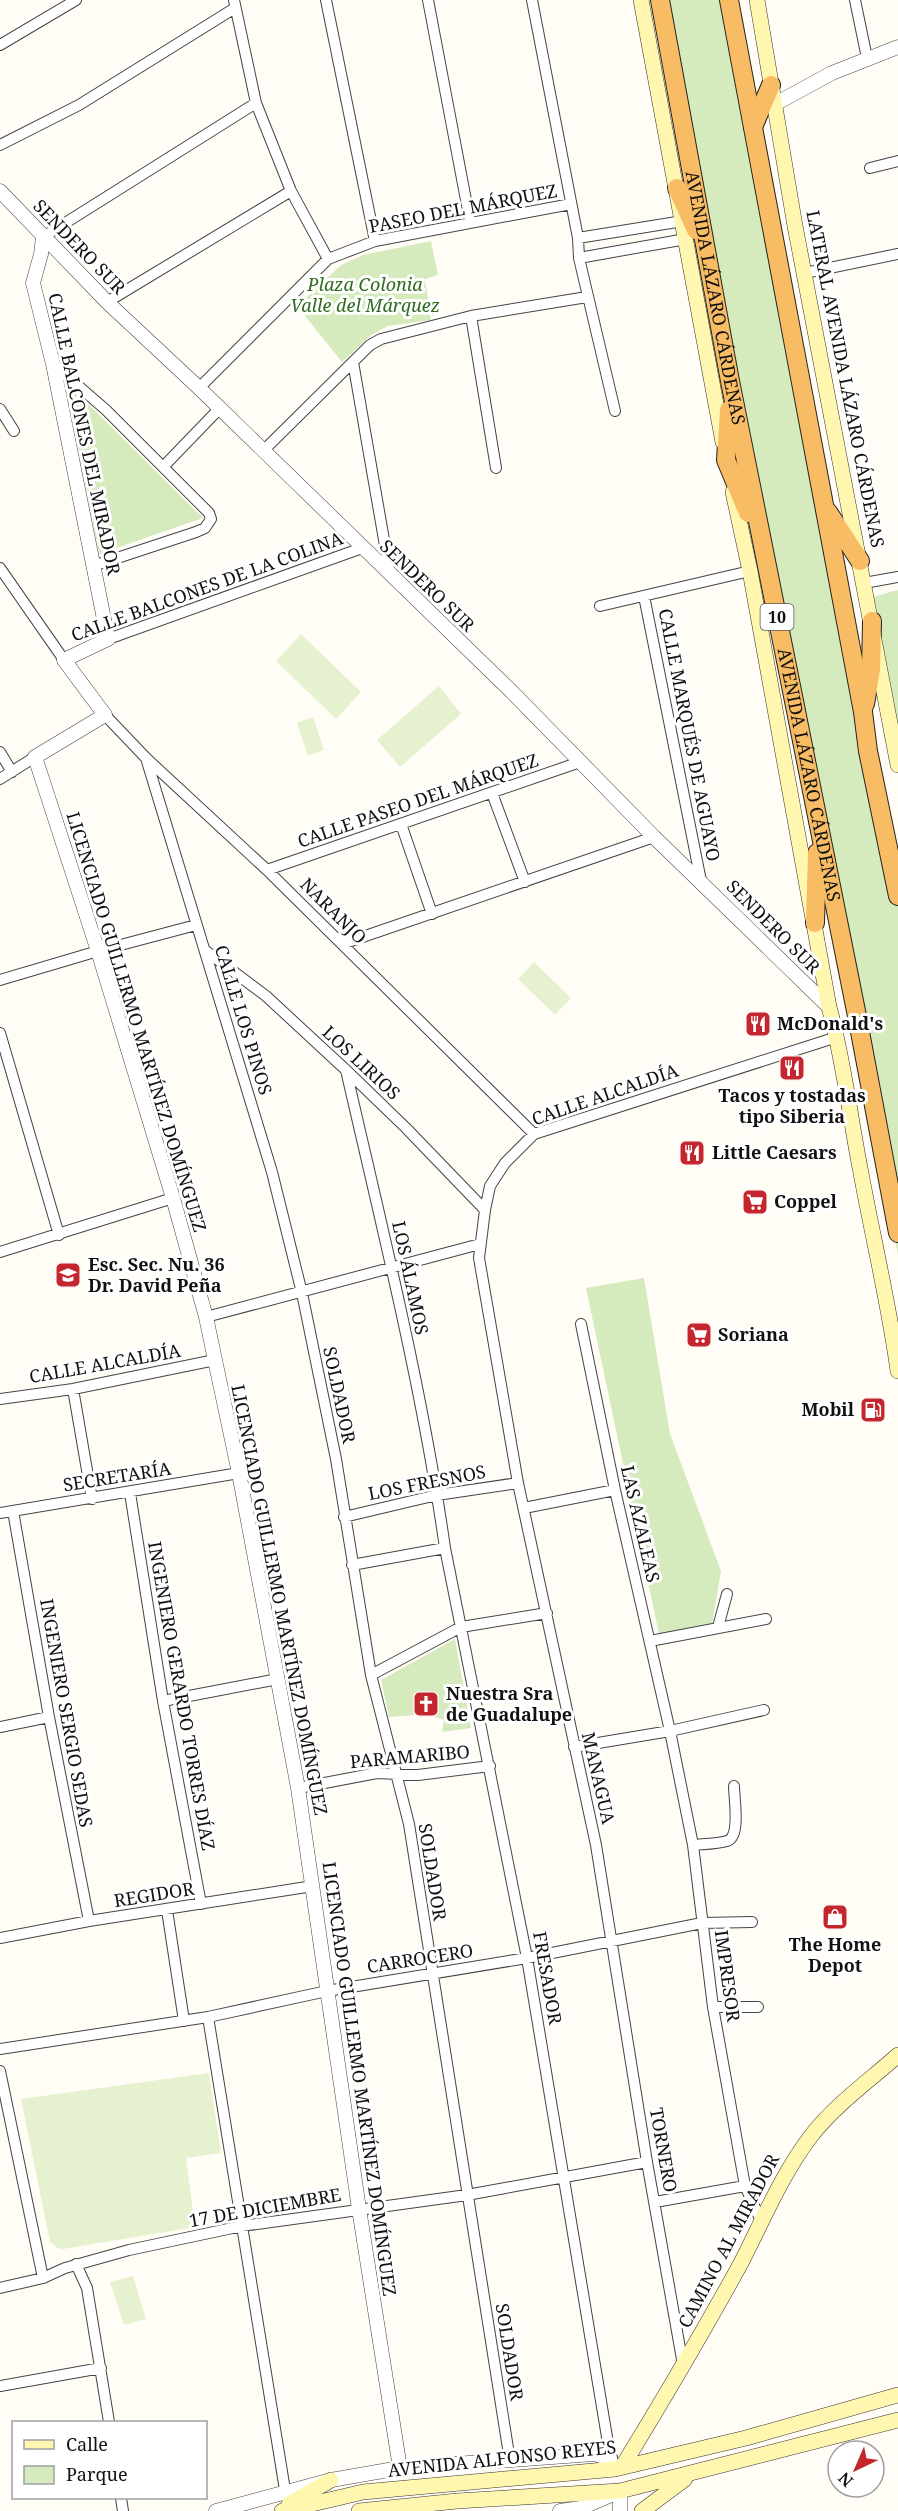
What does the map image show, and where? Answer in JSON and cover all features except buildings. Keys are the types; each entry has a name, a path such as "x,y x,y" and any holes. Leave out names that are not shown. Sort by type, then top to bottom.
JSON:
{"highway":[{"name":"AVENIDA LÁZARO CÁRDENAS","path":"660,0 730,381 898,1233"},
{"path":"729,0 863,712 868,751 898,896"},
{"path":"753,127 771,85"},
{"path":"677,188 707,254 711,273"},
{"path":"730,381 726,460 765,556"},
{"path":"823,504 860,561"},
{"path":"863,712 870,680 872,621"},
{"path":"815,923 819,824"}],"main road":[{"path":"641,0 726,460 750,571 898,1371"},
{"name":"LATERAL AVENIDA LÁZARO CÁRDENAS","path":"757,0 805,273 895,736 898,765"},
{"name":"CAMINO AL MIRADOR","path":"618,2468 683,2366 792,2164 812,2134 832,2112 898,2055"},
{"name":"AVENIDA ALFONSO REYES","path":"280,2511 363,2492 618,2468 746,2438 898,2395"},
{"name":"AVENIDA ALFONSO REYES","path":"359,2511 457,2501 620,2491 898,2420"},
{"path":"618,2468 620,2491"},
{"path":"642,2511 691,2474"},
{"path":"280,2511 331,2480"}],"street":[{"path":"0,45 76,0"},
{"path":"326,0 375,241"},
{"path":"428,0 470,221"},
{"path":"532,0 578,238 579,258 615,411"},
{"path":"855,0 867,58"},
{"path":"0,145 80,105 235,4 256,103 291,191 328,259 199,388"},
{"path":"775,104 832,72 898,47"},
{"path":"43,237 256,103"},
{"path":"870,168 898,161"},
{"name":"SENDERO SUR","path":"0,191 107,302 199,388 512,692 654,837 701,880 829,1007"},
{"path":"107,302 291,191"},
{"name":"PASEO DEL MÁRQUEZ","path":"328,259 375,241 470,221 571,204"},
{"path":"578,238 683,221"},
{"name":"CALLE BALCONES DEL MIRADOR","path":"43,237 33,283 53,364 108,639"},
{"path":"579,258 686,239"},
{"path":"805,273 898,254"},
{"path":"263,451 370,345 390,335 471,316 587,297"},
{"path":"471,316 496,468"},
{"path":"353,362 390,576"},
{"path":"53,364 164,466 209,513 211,519 209,524 196,532 93,566"},
{"path":"0,409 14,431"},
{"path":"164,466 219,409"},
{"name":"CALLE BALCONES DE LA COLINA","path":"64,660 108,639 362,548"},
{"path":"0,568 105,715 0,779"},
{"path":"600,606 750,571"},
{"path":"864,583 898,577"},
{"name":"CALLE MARQUÉS DE AGUAYO","path":"644,596 701,880"},
{"name":"NARANJO","path":"105,715 146,758 267,870 534,1134"},
{"path":"0,752 12,772"},
{"name":"LICENCIADO GUILLERMO MARTÍNEZ DOMÍNGUEZ","path":"35,757 98,951 206,1317 239,1473 298,1788 359,2208 400,2468"},
{"name":"CALLE LOS PINOS","path":"146,758 272,1172 302,1293"},
{"name":"CALLE PASEO DEL MÁRQUEZ","path":"267,870 580,762"},
{"path":"492,794 525,882"},
{"path":"401,824 432,914"},
{"path":"342,944 654,837"},
{"path":"0,980 196,925"},
{"name":"LOS LIRIOS","path":"206,951 266,996 346,1070 406,1128 484,1210"},
{"path":"0,1034 59,1235"},
{"name":"CALLE ALCALDÍA","path":"480,1244 484,1210 490,1186 518,1149 534,1134 837,1037"},
{"name":"LOS ÁLAMOS","path":"346,1070 391,1268 437,1495"},
{"path":"0,1252 172,1198"},
{"path":"206,1317 480,1244 479,1258 518,1483"},
{"name":"SOLDADOR","path":"302,1293 336,1460 371,1675 409,1824 510,2460"},
{"name":"LAS AZALEAS","path":"581,1324 615,1490 670,1731"},
{"name":"CALLE ALCALDÍA","path":"0,1399 74,1389 215,1360"},
{"path":"74,1389 92,1499"},
{"name":"SECRETARÍA","path":"0,1513 239,1473"},
{"name":"LOS FRESNOS","path":"344,1517 437,1495 518,1483"},
{"name":"MANAGUA","path":"518,1483 593,1826 613,1940"},
{"path":"524,1508 615,1490"},
{"name":"INGENIERO GERARDO TORRES DÍAZ","path":"130,1493 163,1701 201,1904"},
{"name":"FRESADOR","path":"437,1495 445,1548 528,1958 608,2443 618,2468"},
{"name":"INGENIERO SERGIO SEDAS","path":"13,1511 49,1717 89,1922"},
{"path":"352,1565 445,1548"},
{"path":"718,1627 727,1594"},
{"path":"371,1675 461,1627 548,1613"},
{"path":"651,1641 766,1619"},
{"path":"163,1701 278,1679"},
{"path":"574,1747 670,1731 764,1710"},
{"path":"0,1726 49,1717"},
{"name":"IMPRESOR","path":"670,1731 693,1845 713,2007 745,2186 762,2223"},
{"name":"PARAMARIBO","path":"298,1788 377,1773 424,1774 490,1766"},
{"path":"693,1845 728,1841 733,1837 736,1829 734,1786"},
{"name":"REGIDOR","path":"0,1938 313,1886"},
{"path":"167,1910 184,2021"},
{"name":"CARROCERO","path":"0,2049 207,2017 327,1991 528,1958 702,1923 752,1922"},
{"name":"TORNERO","path":"613,1940 647,2162 683,2366"},
{"path":"713,2007 758,2007"},
{"path":"207,2017 285,2490"},
{"path":"0,2071 43,2278"},
{"name":"17 DE DICIEMBRE","path":"0,2288 43,2278 76,2264 129,2250 242,2226 359,2208 467,2195 647,2162"},
{"path":"655,2202 745,2186"},
{"path":"76,2264 87,2288 109,2421"},
{"path":"0,2386 101,2368"},
{"path":"216,2511 285,2490 400,2468 594,2454 602,2456 618,2468"},
{"path":"560,2511 584,2509 620,2491 620,2511"}],"green space":[{"path":"661,0 723,0 898,900 898,1255"},
{"name":"Plaza Colonia Valle del Márquez","path":"431,241 438,275 425,279 431,320 388,326 371,335 342,362 297,306 341,265 363,255"},
{"path":"66,382 203,518 99,554"},
{"path":"898,590 898,727 872,597"},
{"path":"301,634 361,692 336,719 276,661"},
{"path":"439,686 461,714 400,767 377,740"},
{"path":"313,717 324,750 308,756 297,723"},
{"path":"534,962 571,998 555,1015 518,979"},
{"path":"644,1278 670,1434 721,1571 712,1625 659,1634 586,1288"},
{"path":"455,1639 471,1728 442,1732 444,1720 417,1711 415,1715 389,1717 381,1680"},
{"path":"209,2073 221,2153 186,2158 195,2227 63,2249 50,2242 21,2099"},
{"path":"133,2276 146,2319 124,2325 110,2282"}],"place":[{"name":"McDonald's","path":"758,1024"},
{"name":"Tacos y tostadas tipo Siberia","path":"792,1068"},
{"name":"Little Caesars","path":"692,1153"},
{"name":"Coppel","path":"755,1202"},
{"name":"Esc. Sec. Nu. 36 Dr. David Peña","path":"68,1275"},
{"name":"Soriana","path":"699,1335"},
{"name":"Mobil","path":"873,1410"},
{"name":"Nuestra Sra de Guadalupe","path":"426,1704"},
{"name":"The Home Depot","path":"835,1917"}]}
